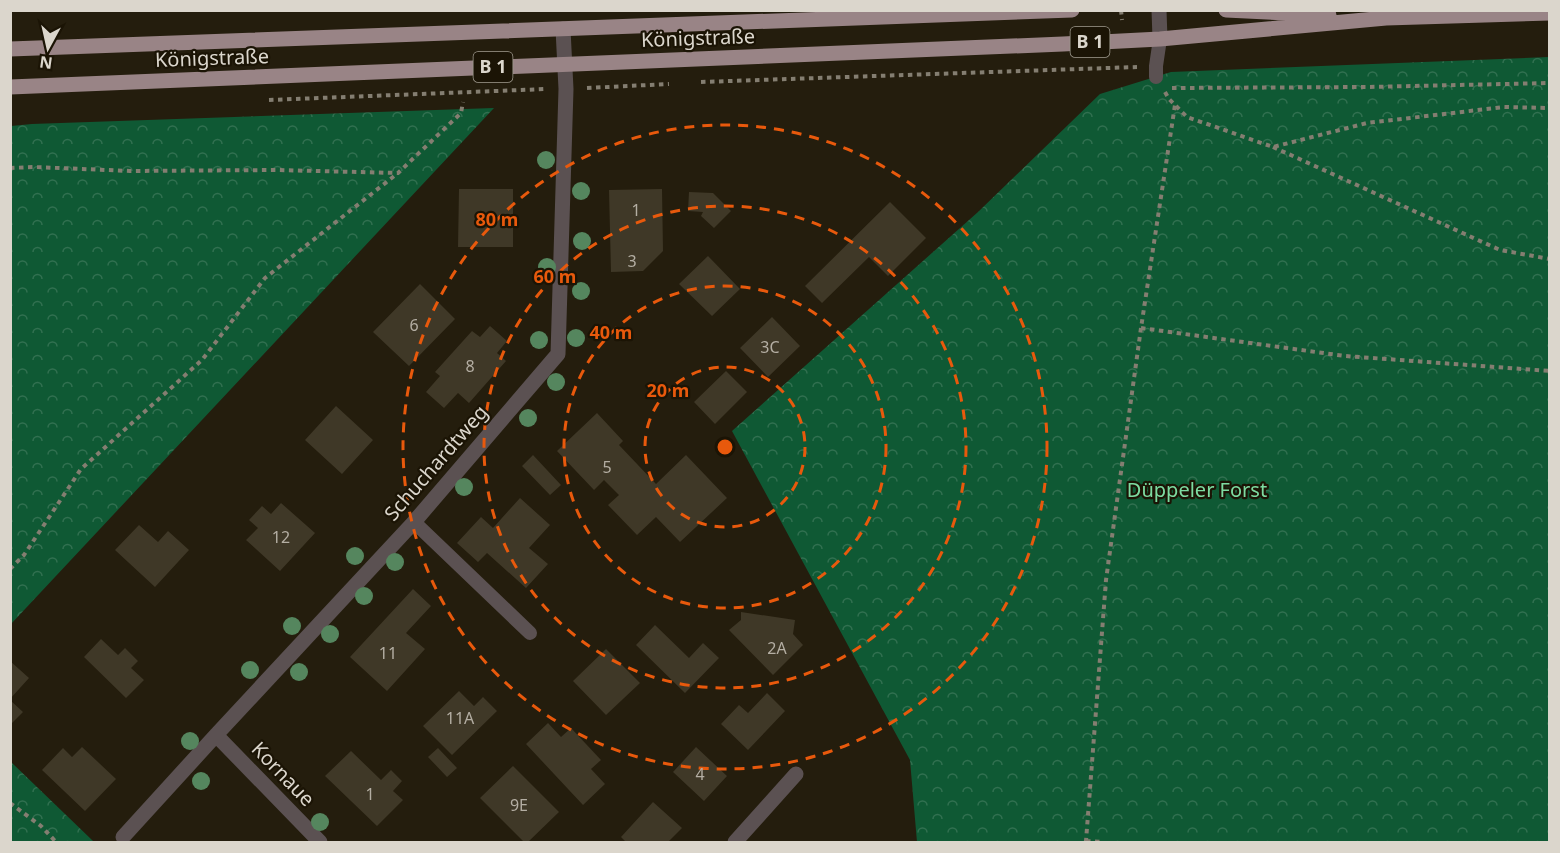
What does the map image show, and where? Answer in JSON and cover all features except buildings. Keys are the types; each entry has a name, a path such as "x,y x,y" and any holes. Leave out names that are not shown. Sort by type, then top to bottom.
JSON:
{"main road":[{"name":"Königstraße","path":"10,49 1072,10"},
{"name":"Königstraße","path":"1226,10 1386,18"},
{"name":"Königstraße","path":"10,87 1160,39 1386,18 1550,14"}],"street":[{"path":"1159,10 1160,39"},
{"name":"Schuchardtweg","path":"123,837 414,522 558,354 566,89 563,29"},
{"name":"Kornaue","path":"216,735 320,843"},
{"path":"735,843 796,774"}],"lane":[{"path":"1156,77 1160,39"},
{"path":"414,522 530,633"}],"path":[{"path":"1121,10 1122,19"},
{"path":"696,82 1120,67"},
{"path":"612,87 672,83"},
{"path":"1550,83 1163,88 1169,99 1187,117 1273,147 1500,250 1550,259"},
{"path":"10,569 24,555 81,469 202,360 266,278 398,173 461,113 463,102"},
{"path":"1103,843 1086,842 1106,580 1174,105"},
{"path":"1273,147 1367,123 1504,107 1550,108"},
{"path":"10,168 398,173"},
{"path":"1141,328 1345,356 1550,371"},
{"path":"10,802 41,826 56,843"}],"green space":[{"name":"Düppeler Forst","path":"1549,57 1549,842 917,842 910,760 732,431 978,212 1100,94 1171,72"},
{"path":"494,108 11,624 11,126"},
{"path":"11,762 92,840 94,842 11,842"}]}
